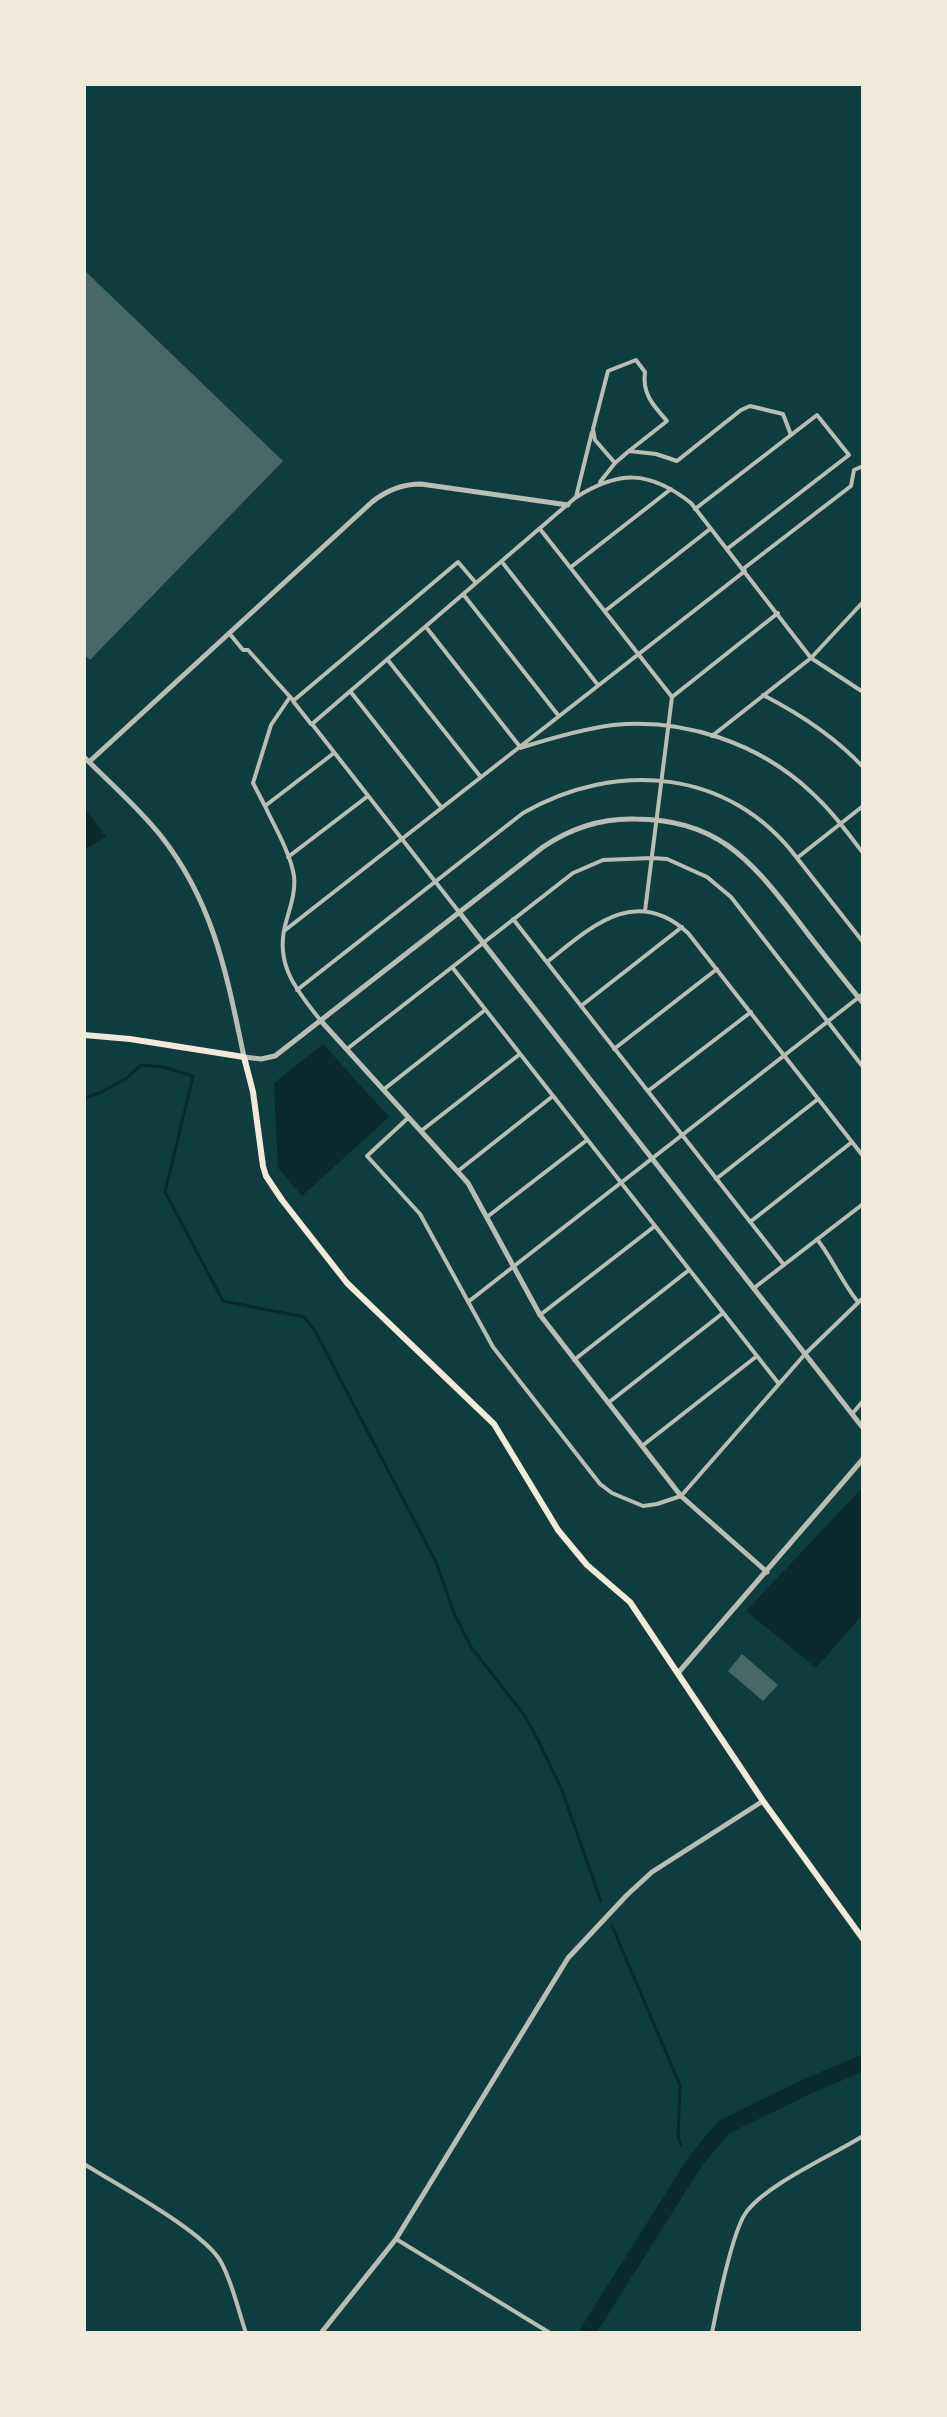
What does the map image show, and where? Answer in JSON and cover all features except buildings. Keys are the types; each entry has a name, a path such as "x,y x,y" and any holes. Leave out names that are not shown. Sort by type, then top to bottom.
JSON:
{"main road":[{"path":"84,1035 244,1057 253,1092 263,1166 282,1200 347,1283 494,1424 558,1530 587,1565 630,1602 763,1801 863,1939"}],"street":[{"path":"312,724 575,498 600,482 615,463 667,421 647,397 645,372 636,360 608,371 575,498"},
{"path":"629,451 656,454 677,461 750,406 783,414 791,435"},
{"path":"695,509 817,415 849,455 727,549"},
{"path":"863,416 863,431"},
{"path":"593,429 595,440 615,463"},
{"path":"284,931 851,486 854,470 863,466"},
{"path":"600,482 621,478 642,479 657,481 671,489 695,509 811,658 863,692"},
{"path":"568,505 421,484 398,487 372,502 86,760 159,834 198,896 223,961 244,1057 261,1059 275,1056 543,847 580,827 613,819 657,819 714,836 747,859 861,996 863,1003"},
{"path":"571,567 671,489"},
{"path":"605,611 710,528"},
{"path":"540,529 672,697"},
{"path":"476,583 458,562 292,699 271,725 253,783 288,857 294,888 282,949 286,971 321,1021 458,1171 487,1217 540,1315 681,1496 767,1572"},
{"path":"502,562 598,685"},
{"path":"463,594 559,715"},
{"path":"712,736 811,658 863,602"},
{"path":"645,912 672,697 778,613"},
{"path":"425,627 521,748"},
{"path":"229,633 243,650 248,650 312,724 863,1428"},
{"path":"387,659 480,776"},
{"path":"350,691 441,807"},
{"path":"763,695 821,730 863,767"},
{"path":"521,748 612,725 668,725 712,736 772,762 809,790 863,853"},
{"path":"265,806 334,753"},
{"path":"297,990 523,813 547,799 604,782 661,781 707,792 737,805 764,824 797,858 863,942"},
{"path":"288,857 368,796"},
{"path":"797,858 863,806"},
{"path":"346,1050 549,890 603,860 652,858 667,859 697,872 731,897 863,1067"},
{"path":"547,962 605,919 624,912 662,916 682,927 863,1156"},
{"path":"513,919 784,1265"},
{"path":"581,1006 682,927"},
{"path":"452,967 779,1384"},
{"path":"614,1049 717,969"},
{"path":"468,1302 861,996"},
{"path":"383,1090 486,1010"},
{"path":"648,1091 751,1012"},
{"path":"421,1131 520,1054"},
{"path":"458,1171 553,1096"},
{"path":"716,1179 818,1099"},
{"path":"408,1118 367,1156 420,1214 493,1347 604,1488 643,1506 681,1496 805,1354 861,1300 842,1282 833,1260 817,1239"},
{"path":"487,1217 587,1140"},
{"path":"750,1222 852,1142"},
{"path":"754,1289 863,1204"},
{"path":"540,1315 655,1226"},
{"path":"574,1360 689,1269"},
{"path":"608,1403 723,1313"},
{"path":"642,1446 757,1356"},
{"path":"852,1414 863,1401"},
{"path":"677,1674 863,1459"},
{"path":"321,2333 396,2239 568,1958 652,1872 763,1801"},
{"path":"712,2333 736,2237 747,2211 773,2189 863,2136"},
{"path":"84,2164 181,2225 212,2250 224,2268 246,2333"},
{"path":"396,2239 550,2333"}],"water":[{"path":"84,807 106,837 84,850"},
{"path":"323,1044 389,1117 302,1196 278,1168 274,1083"},
{"path":"863,1487 863,1614 816,1668 746,1611"}],"waterway":[{"path":"84,1098 127,1078 141,1065 163,1067 193,1076 165,1192 223,1301 304,1317 315,1331 436,1562 454,1613 471,1647 525,1716 538,1740 561,1788 601,1901"},
{"path":"612,1926 680,2085 678,2137 681,2145"},
{"path":"587,2333 696,2160 724,2127 863,2063"}]}
